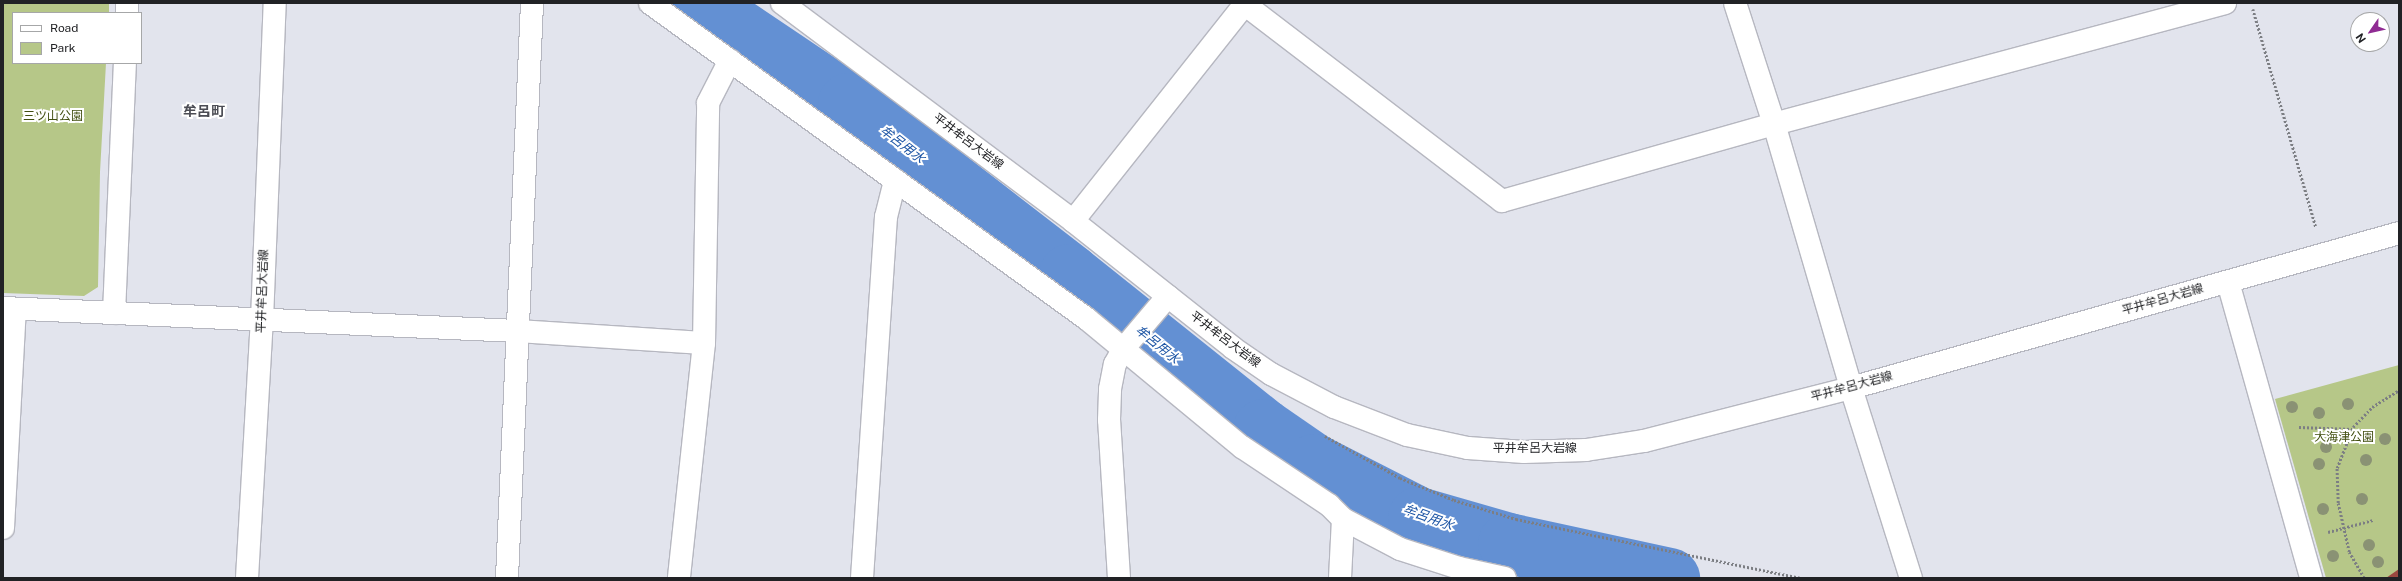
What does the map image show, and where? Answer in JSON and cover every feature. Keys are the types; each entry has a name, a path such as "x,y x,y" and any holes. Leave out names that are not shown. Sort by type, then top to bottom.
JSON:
{"street":[{"name":"平井牟呂大岩線","path":"247,578 262,320 275,3"},
{"path":"507,578 532,3"},
{"path":"650,3 895,180 1126,344 1242,447 1329,505 1343,519 1400,549 1459,568 1505,578"},
{"name":"平井牟呂大岩線","path":"782,3 1073,221 1168,296 1271,374 1334,407 1407,435 1468,448 1532,452 1586,450 1644,441 1851,388 2399,233"},
{"path":"1073,221 1244,3 1502,201 1774,124 2225,3"},
{"path":"1734,3 1774,124 1851,388 1911,578"},
{"path":"679,578 704,344 708,103 730,60"},
{"path":"114,313 125,64"},
{"path":"862,578 886,217 895,180"},
{"path":"2228,282 2311,578"},
{"path":"1119,578 1109,420 1110,389 1115,364 1126,344 1168,296"},
{"path":"3,528 9,309 517,331 704,344"},
{"path":"1340,578 1343,519"}],"path":[{"path":"2251,3 2318,233"},
{"path":"2364,578 2349,552 2338,503 2337,468 2352,429 2372,407 2399,390"},
{"path":"2268,426 2352,429"},
{"path":"1324,436 1400,478 1454,500 1516,519 1801,578"},
{"path":"2300,539 2373,520"}],"green space":[{"name":"三ツ山公園","path":"3,3 109,3 109,12 12,12 12,64 106,64 100,172 98,287 84,296 3,293"},
{"name":"大海津公園","path":"2399,365 2399,578 2326,578 2275,399"}],"building":[{"path":"2399,569 2399,578 2386,578"}],"waterway":[{"name":"牟呂用水","path":"699,3 848,103 1069,274 1263,429 1314,464 1418,517 1508,543 1669,578"}],"district":[{"name":"牟呂町","path":"204,111"}]}
